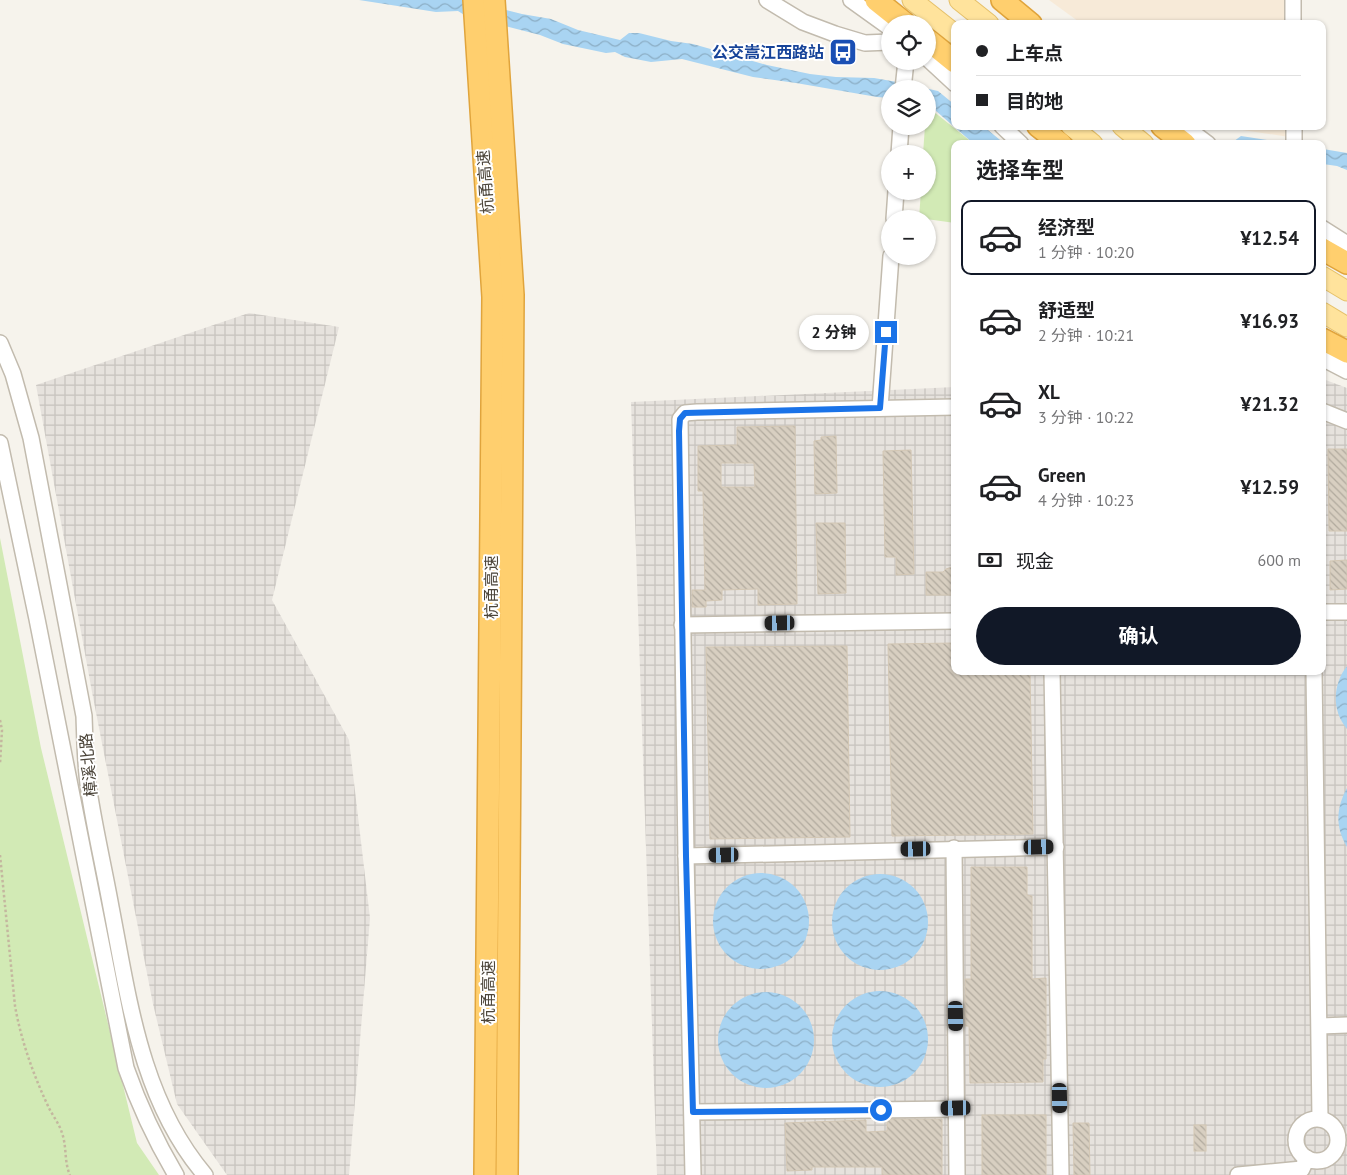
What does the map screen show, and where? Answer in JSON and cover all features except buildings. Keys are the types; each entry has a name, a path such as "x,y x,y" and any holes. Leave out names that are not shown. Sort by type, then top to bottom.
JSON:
{"highway":[{"name":"杭甬高速","path":"474,0 493,297 485,1175"},
{"name":"杭甬高速","path":"494,0 513,295 507,1175"},
{"path":"876,0 895,15"},
{"path":"1002,0 1026,20"},
{"path":"936,47 951,59"},
{"path":"1043,130 1056,140"},
{"path":"1167,130 1180,140"},
{"path":"1326,250 1347,263"},
{"path":"1326,341 1347,352"}],"main road":[{"path":"912,0 951,31"},
{"path":"959,0 984,20"},
{"path":"1076,130 1088,140"},
{"path":"1127,130 1139,140"},
{"path":"1326,278 1347,291"},
{"path":"1326,314 1347,327"}],"street":[{"path":"767,0 803,22 835,34 865,43 881,42"},
{"path":"851,0 881,22"},
{"path":"1014,0 1039,20"},
{"path":"1293,0 1293,20"},
{"path":"936,66 951,80"},
{"path":"1006,130 1017,140"},
{"path":"1189,130 1203,140"},
{"path":"1326,231 1347,244"},
{"path":"880,408 890,265"},
{"name":"樟溪北路","path":"0,343 13,374 31,438 84,716 89,791 134,1022 148,1073 163,1109 180,1142 205,1175"},
{"path":"1326,360 1347,371"},
{"path":"694,1175 686,856 680,419 685,413 951,407"},
{"path":"1326,413 1347,421"},
{"name":"樟溪北路","path":"0,443 126,1068 138,1104 156,1142 176,1175"},
{"path":"1326,612 1347,612"},
{"path":"682,625 951,621"},
{"path":"1052,675 1061,1175"},
{"path":"1314,675 1320,1119"},
{"path":"686,856 1056,847"},
{"path":"954,848 957,1175"},
{"path":"1320,1026 1347,1025"},
{"path":"693,1112 956,1108"},
{"path":"1238,1175 1302,1169 1315,1164 1325,1159 1340,1154 1335,1130 1331,1125 1320,1119 1305,1123 1297,1134 1298,1148 1315,1164"}],"path":[{"path":"0,720 2,730 0,764"},
{"path":"0,855 18,1027 33,1073 48,1108 62,1132 67,1169 70,1175"}],"shaded area":[{"path":"1049,0 1286,0 1287,20 1076,20"},
{"path":"1243,130 1289,130 1289,137"},
{"path":"249,313 339,327 272,600 349,740 370,918 349,1175 227,1175 177,1104 153,1004 92,692 36,385"},
{"path":"1326,380 1347,388 1347,1175 657,1175 631,402 951,387 951,675 1326,675"}],"green space":[{"path":"936,113 951,126 951,130 957,130 969,140 951,140 951,222 936,220 936,210 920,210 920,200 936,200 936,145 924,145 924,135 936,135"},
{"path":"0,538 41,748 137,1143 159,1175 0,1175"}],"water":[{"path":"359,0 466,0 551,19 578,30 620,40 629,33 639,33 693,44 767,65 810,74 886,80 881,80 881,97 753,77 682,59 651,62 625,57 615,52 606,53 563,44 540,35 466,16 458,11 436,12"},
{"path":"936,91 951,102 951,124 936,111"},
{"path":"958,130 988,130 1000,140 969,140"},
{"path":"1241,136 1266,140 1236,140"},
{"path":"1326,150 1347,153 1347,170 1326,164"},
{"path":"1347,666 1347,729 1338,714 1336,697 1339,681"},
{"path":"1347,788 1347,847 1340,832 1338,818 1343,795"},
{"path":"761,873 779,877 795,887 805,903 809,921 805,939 795,955 779,965 761,969 743,965 727,955 717,939 713,921 717,903 727,887 743,877"},
{"path":"880,874 898,878 914,888 924,904 928,922 924,940 914,956 898,966 880,970 862,966 846,956 836,940 832,922 836,904 846,888 862,878"},
{"path":"880,991 898,995 914,1005 924,1021 928,1039 924,1057 914,1073 898,1083 880,1087 862,1083 846,1073 836,1057 832,1039 836,1021 846,1005 862,995"},
{"path":"766,992 784,996 800,1006 810,1022 814,1040 810,1058 800,1074 784,1084 766,1088 748,1084 732,1074 722,1058 718,1040 722,1022 732,1006 748,996"}],"place":[{"name":"公交嵩江西路站","path":"843,52"}],"route":[{"path":"881,1110 693,1112 686,856 679,431 680,419 685,413 880,408 886,332"}]}
